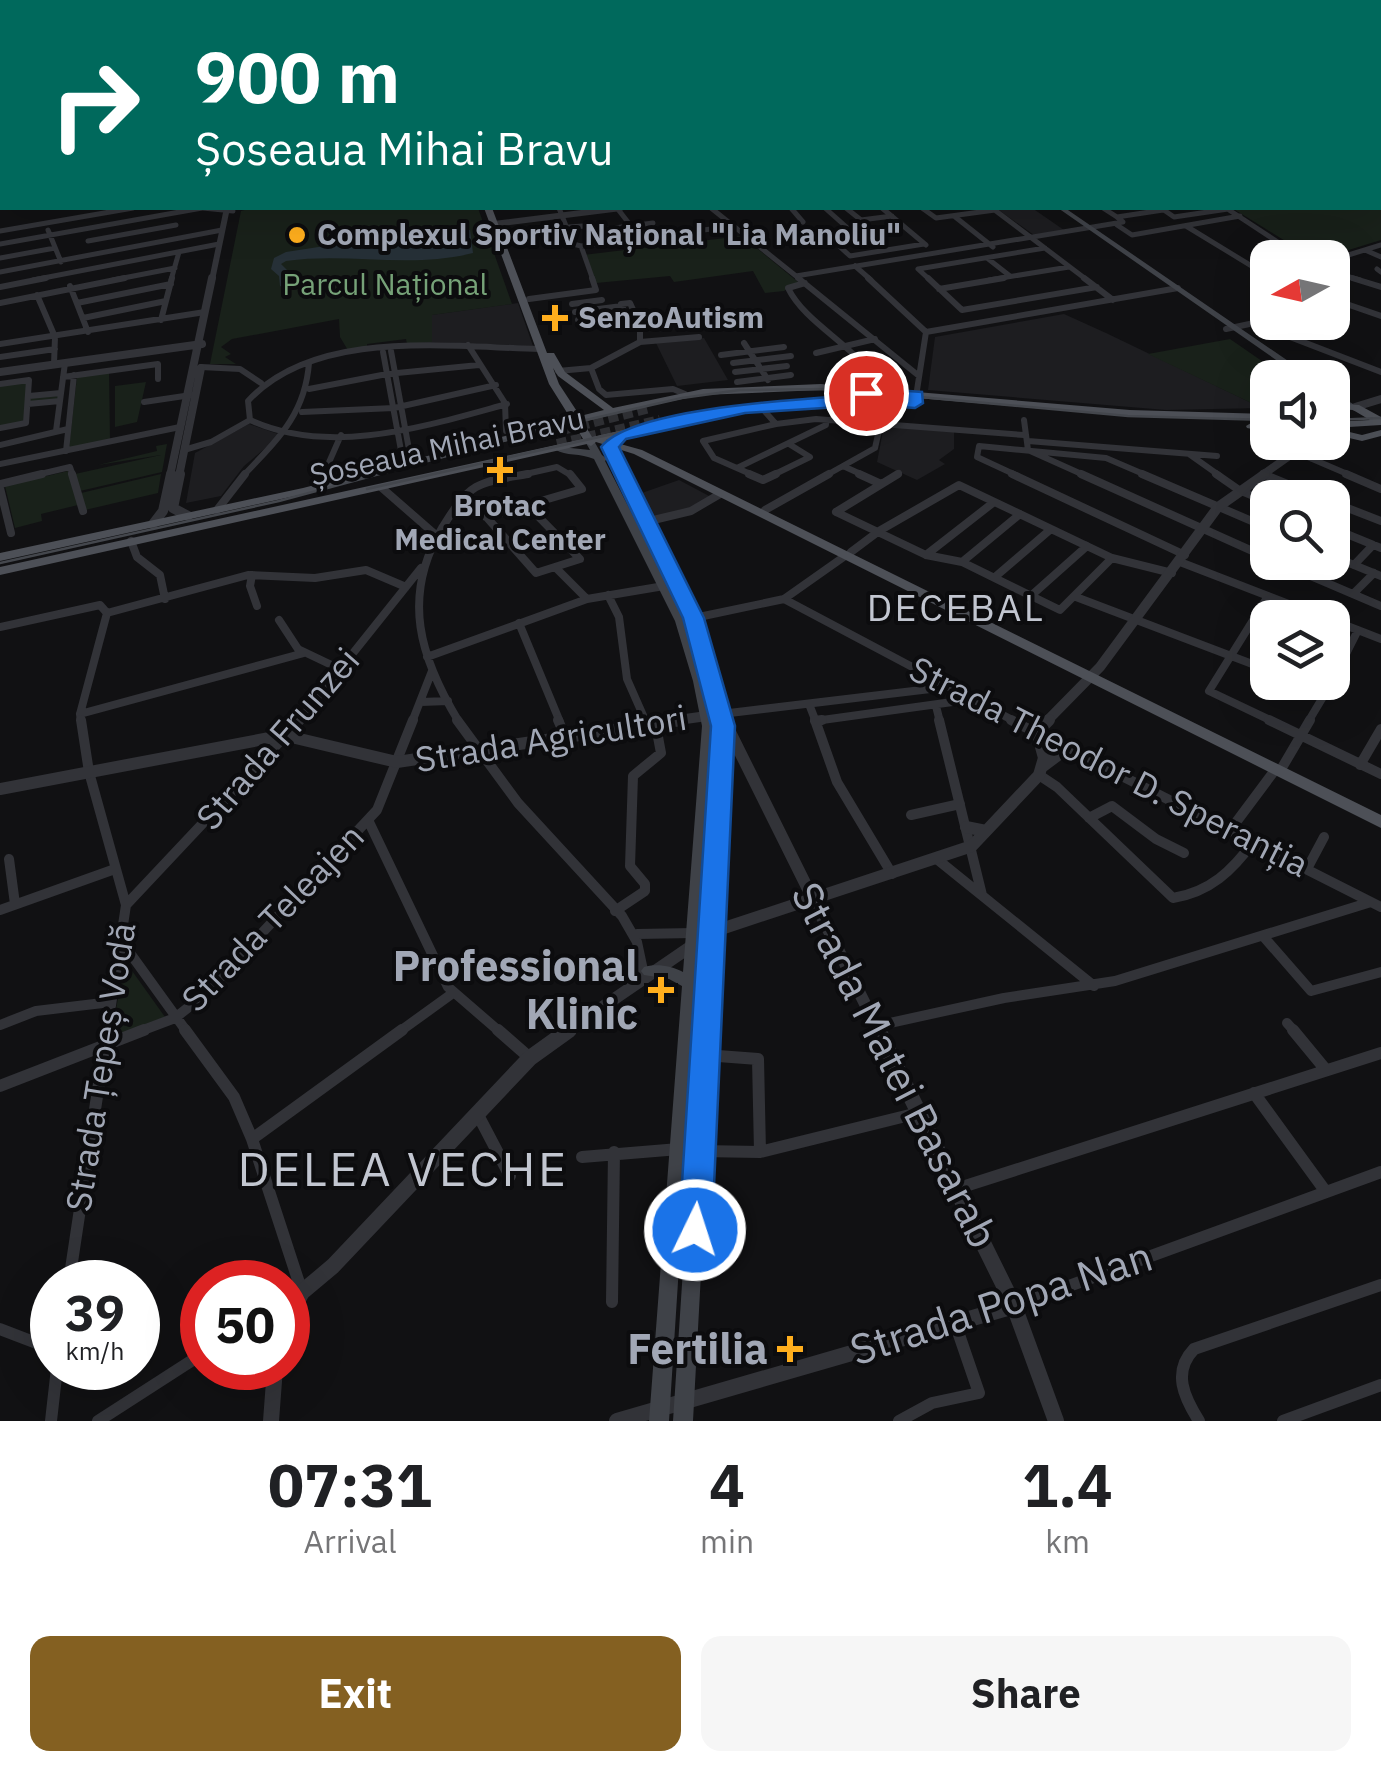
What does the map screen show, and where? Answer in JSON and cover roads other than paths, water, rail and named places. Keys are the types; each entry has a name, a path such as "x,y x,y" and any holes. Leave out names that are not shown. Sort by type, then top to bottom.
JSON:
{"main road":[{"path":"489,210 506,238 558,371 611,411 616,439 610,449 694,618 714,715 708,747 700,936 704,1054 701,1151 682,1421"},
{"path":"496,210 497,224 540,349 574,420 602,459 664,586 714,715"},
{"path":"1055,210 1088,229"},
{"path":"1063,210 1272,360"},
{"path":"1230,328 1281,360"},
{"name":"Șoseaua Mihai Bravu","path":"0,574 305,496 319,485 574,420 685,394 770,383 896,402 915,400 1250,426"},
{"path":"650,408 752,393 875,399"},
{"path":"660,420 752,403 875,399"},
{"name":"Șoseaua Mihai Bravu","path":"0,557 216,510 382,488 556,442 616,439 760,406 875,399 1250,416"},
{"path":"1352,407 1380,417"},
{"path":"1350,416 1380,417"},
{"path":"1350,425 1380,417"},
{"path":"1350,435 1362,438 1381,434"},
{"path":"616,439 1381,822"},
{"path":"616,439 848,554"},
{"path":"305,496 556,442 602,459"},
{"path":"1279,768 1381,814"},
{"path":"659,1414 691,984 700,936"},
{"path":"647,973 672,974 691,984"}],"street":[{"path":"0,231 121,210"},
{"path":"0,244 192,210"},
{"path":"153,524 163,511 180,450 230,210"},
{"path":"621,210 632,226"},
{"path":"714,210 919,376"},
{"path":"793,210 803,222"},
{"path":"828,210 852,232 902,225"},
{"path":"848,210 860,220 892,216"},
{"path":"884,210 935,254"},
{"path":"925,210 936,218 988,210"},
{"path":"967,210 972,213"},
{"path":"995,210 1113,300"},
{"path":"1104,210 1132,235 1240,216"},
{"path":"796,276 1088,229 1158,210"},
{"path":"1164,210 1174,217 1215,210"},
{"path":"1230,210 1275,240"},
{"path":"497,224 561,211 573,244 580,246 734,226"},
{"path":"169,214 184,237"},
{"path":"954,216 1004,255"},
{"path":"45,223 88,332"},
{"path":"506,238 583,226 594,231 653,224"},
{"path":"88,241 176,225"},
{"path":"1186,226 1250,265"},
{"path":"82,230 94,254"},
{"path":"0,272 226,230"},
{"path":"824,233 850,256 924,244"},
{"path":"0,287 223,244"},
{"path":"1350,255 1381,245"},
{"path":"529,299 596,290 580,246"},
{"path":"0,258 55,248"},
{"path":"1045,248 918,270 962,310 1096,287"},
{"path":"1365,250 1381,256"},
{"path":"161,320 179,252"},
{"path":"986,258 1010,276"},
{"path":"856,266 926,332"},
{"path":"939,289 1069,266"},
{"path":"0,303 175,268"},
{"path":"1350,278 1381,287"},
{"path":"764,510 875,448 882,424 875,399 877,379 798,310 788,288 805,283"},
{"path":"76,302 171,284"},
{"path":"926,332 1174,289"},
{"path":"37,296 54,336 63,377 56,431"},
{"path":"602,300 575,312 624,310 630,303 640,342"},
{"path":"83,318 166,301"},
{"path":"1350,306 1381,316"},
{"path":"0,344 208,312"},
{"path":"1230,328 1254,323 1381,372"},
{"path":"915,400 926,332"},
{"path":"558,371 591,368 640,342 700,337"},
{"path":"816,352 876,339"},
{"path":"744,342 770,383"},
{"path":"0,428 26,422 28,400 29,380 4,383 5,371 202,344"},
{"path":"191,395 201,367 202,344"},
{"path":"250,420 248,400 261,383 309,363 391,344 540,349"},
{"path":"464,345 474,366 496,386 507,404 506,431"},
{"path":"373,350 387,352 400,346"},
{"path":"721,355 784,347"},
{"path":"0,357 55,349"},
{"path":"387,352 402,456 390,468"},
{"path":"126,368 127,354"},
{"path":"787,366 734,368 756,360 791,356"},
{"path":"216,510 240,475 287,434 302,412 309,389 309,363"},
{"path":"63,377 158,364 158,379"},
{"path":"309,389 391,373 474,366"},
{"path":"201,367 237,368 261,383"},
{"path":"591,368 599,389 606,394 674,389 685,394"},
{"path":"737,382 770,383 792,375"},
{"path":"66,451 74,376"},
{"path":"302,412 397,408 496,386"},
{"path":"312,412 320,387"},
{"path":"144,402 191,395"},
{"path":"28,400 60,397"},
{"path":"1352,407 1381,398"},
{"path":"250,420 287,434 341,435 401,431 507,404"},
{"path":"760,406 776,424"},
{"path":"788,444 810,457 764,480 714,458 704,441 811,418 1027,442 1218,456"},
{"path":"180,450 211,442 250,420"},
{"path":"737,468 826,425 826,420"},
{"path":"1024,420 1027,442"},
{"path":"0,464 185,427"},
{"path":"0,444 68,429"},
{"path":"401,431 410,456 419,461"},
{"path":"319,485 341,435"},
{"path":"1027,442 1250,550"},
{"path":"1250,520 1101,457 1027,442 979,446 976,456 1182,558 1278,600"},
{"path":"1099,447 1101,457"},
{"path":"180,450 173,508 188,516"},
{"path":"1188,454 1250,495"},
{"path":"1041,771 1043,749 1037,732 1093,675 1218,507 1282,460"},
{"path":"1327,460 1381,489"},
{"path":"843,466 881,484"},
{"path":"11,533 0,486 70,467 84,511"},
{"path":"457,510 484,515 582,491 566,470 558,468 479,485 467,495 437,536 422,565 409,611 432,672 476,752 637,934 647,973"},
{"path":"899,472 836,512 926,554 962,562 1062,610 1112,558"},
{"path":"1263,474 1278,480"},
{"path":"694,618 784,600 879,531 959,486 1112,558 1172,573"},
{"path":"382,488 437,536"},
{"path":"646,522 691,511 720,494"},
{"path":"467,495 534,572 580,559 528,506"},
{"path":"926,554 994,502"},
{"path":"1350,509 1381,521"},
{"path":"962,562 1020,514"},
{"path":"995,577 1051,529"},
{"path":"1350,535 1377,546 1354,565"},
{"path":"131,541 137,557 160,576 165,599"},
{"path":"1033,594 1087,546"},
{"path":"1350,563 1378,575"},
{"name":"Strada Frunzei","path":"126,906 287,736 422,565"},
{"path":"556,568 586,600"},
{"path":"0,628 100,605 106,613 252,575 315,578 366,570 406,587"},
{"path":"252,575 250,586 257,606"},
{"path":"1353,594 1378,575"},
{"path":"1320,580 1381,606"},
{"path":"427,658 586,600 664,586"},
{"path":"608,595 619,617 627,679 662,753 633,776 630,866 646,888 615,910"},
{"path":"1268,596 1209,691 1381,774"},
{"path":"1076,597 1250,663"},
{"name":"Strada Theodor D. Speranția","path":"784,600 1133,785 1232,829 1376,904"},
{"path":"390,608 409,611"},
{"name":"Strada Țepeș Vodă","path":"72,1260 126,906 88,772 80,714 106,613"},
{"path":"279,620 294,646 342,670"},
{"path":"519,623 564,736"},
{"path":"1350,627 1381,639"},
{"path":"1350,646 1358,630"},
{"path":"80,714 304,653"},
{"name":"Strada Teleajen","path":"0,1086 175,1018 204,995 381,802 432,672"},
{"name":"Strada Agricultori","path":"0,789 287,736 398,762 650,722 950,686"},
{"path":"815,721 974,699"},
{"path":"1232,829 1304,734 1323,700"},
{"path":"421,702 448,702"},
{"path":"809,704 838,782 892,874"},
{"path":"936,706 982,895"},
{"name":"Strada Matei Basarab","path":"714,715 959,1188 1014,1306 1056,1421"},
{"path":"1360,764 1381,729"},
{"path":"310,1285 334,1266 530,1058 647,973 700,936 972,846 1066,749"},
{"path":"1041,771 1172,898 1215,884 1233,869 1254,840"},
{"path":"910,815 960,804"},
{"path":"1089,818 1112,806 1156,839 1184,853"},
{"path":"368,820 453,993 530,1058"},
{"path":"966,826 986,831"},
{"path":"1308,867 1324,837"},
{"path":"9,858 15,904"},
{"path":"938,860 1094,986"},
{"path":"0,910 115,869"},
{"path":"876,1026 976,1004 1094,986 1376,904"},
{"path":"637,934 700,936"},
{"path":"1263,936 1302,984 1315,992 1381,972"},
{"path":"122,942 234,1097 252,1139 285,1260"},
{"path":"252,1139 453,993"},
{"path":"0,1026 36,1011 112,1002"},
{"path":"1287,1022 1326,1070"},
{"path":"959,1188 1381,1053"},
{"path":"704,1054 756,1057 760,1152"},
{"path":"1254,1094 1326,1192"},
{"path":"477,1113 510,1176"},
{"path":"701,1151 760,1152 920,1113"},
{"path":"582,1157 680,1149"},
{"path":"612,1302 614,1152"},
{"name":"Strada Popa Nan","path":"617,1421 659,1414 684,1399 1014,1306 1381,1172"},
{"path":"1199,1421 1186,1399 1180,1376 1185,1356 1194,1349 1381,1285"},
{"path":"899,1421 932,1402 979,1392 955,1323"},
{"path":"0,1330 30,1341"},
{"path":"98,1421 180,1368"},
{"path":"1283,1421 1381,1386"},
{"path":"50,1421 54,1390"},
{"path":"271,1421 273,1390"}],"tunnel":[{"path":"550,433 650,408"},
{"path":"557,444 660,420"}],"tram line":[{"path":"0,563 279,501 551,428 682,398 740,390 833,389 1128,416 1250,419"},
{"path":"367,489 724,409 808,402"},
{"path":"1350,419 1381,418"}],"place":[{"name":"Complexul Sportiv Național \"Lia Manoliu\"","path":"297,235"},
{"name":"SenzoAutism","path":"555,318"},
{"name":"Brotac Medical Center","path":"500,470"},
{"name":"Professional Klinic","path":"661,990"},
{"name":"Fertilia","path":"790,1349"}],"district":[{"name":"DECEBAL","path":"956,608"},
{"name":"DELEA VECHE","path":"403,1169"}],"park label":[{"name":"Parcul Național","path":"385,285"}]}
